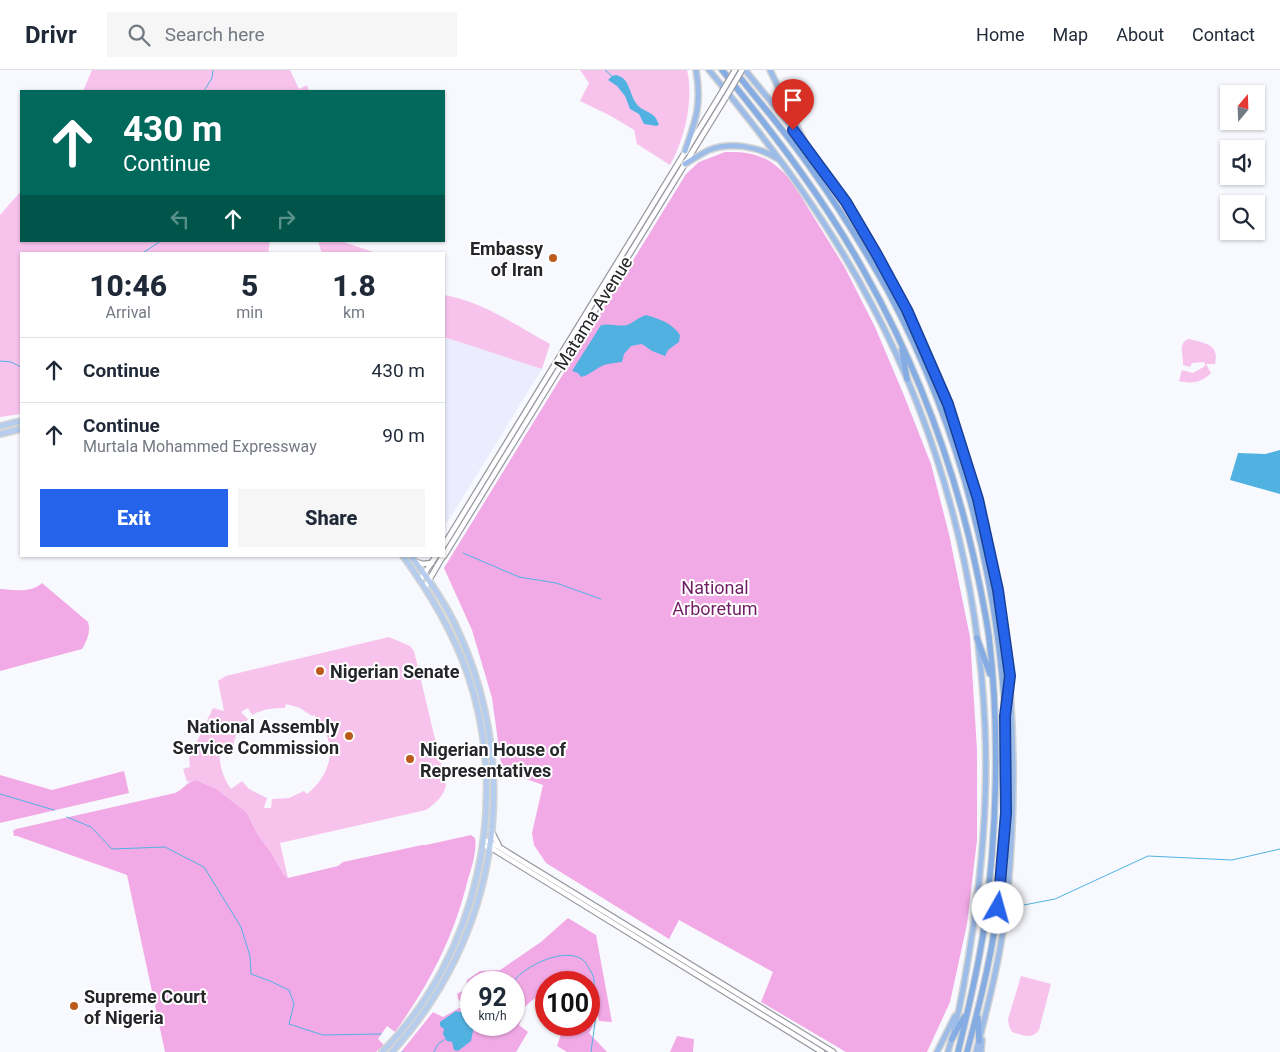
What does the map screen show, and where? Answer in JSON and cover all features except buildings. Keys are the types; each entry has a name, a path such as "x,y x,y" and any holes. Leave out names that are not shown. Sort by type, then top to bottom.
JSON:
{"highway":[{"path":"686,152 700,97 696,70"},
{"path":"709,70 803,190 853,269 874,307 907,379 933,449 949,500 966,572 977,638 985,726 983,836 972,930 958,1009 948,1052"},
{"path":"722,70 804,176 843,235 900,340 930,409 956,487 984,608 992,681 995,734 994,823"},
{"path":"735,70 808,164 845,219 880,277 911,339 945,422 974,516 998,637 1005,716 1006,805 996,923 987,972 967,1052"},
{"path":"744,70 808,148 846,202 876,253 907,310 948,404 978,499 998,590 1010,676 1013,767 1007,900 994,980 976,1052"},
{"path":"770,70 808,148"},
{"path":"685,164 707,151 719,147 733,146 758,149 771,154 781,161"},
{"path":"911,339 931,366"},
{"path":"900,340 907,379"},
{"path":"977,638 992,681"},
{"path":"1005,716 1010,676"},
{"path":"994,805 1000,807 1006,805"},
{"path":"958,1052 968,1011 985,921 995,817 997,816 1005,823"},
{"path":"938,1052 958,1009"},
{"path":"978,1009 979,1041"},
{"path":"952,1039 968,1011"},
{"path":"981,1052 982,1031"}],"main road":[{"name":"Matama Avenue","path":"445,543 735,70"},
{"name":"Matama Avenue","path":"445,554 744,70"},
{"path":"662,188 668,192"},
{"path":"522,416 528,419"},
{"path":"0,426 20,421"},
{"path":"0,434 20,429"},
{"path":"382,1052 415,1012 445,963 460,929 473,894 484,842 486,811 483,744 474,697 467,674 452,634 425,586 404,557"},
{"path":"392,1052 431,1004 453,966 474,915 488,858 494,800 493,762 482,697 474,672 459,631 429,580 412,557"},
{"path":"420,580 435,557"},
{"name":"Matama Avenue","path":"425,586 443,557"},
{"path":"415,562 423,564 432,563"},
{"path":"491,830 500,847"},
{"path":"484,842 822,1052"},
{"path":"490,845 500,847 834,1052"},
{"path":"488,858 494,853 499,852"}],"shaded area":[{"path":"92,70 290,70 299,89 307,85 309,90 83,90"},
{"path":"580,70 687,70 689,106 687,119 680,143 670,165 637,144 634,130 580,101 589,83"},
{"path":"20,192 20,242 270,242 268,252 20,252 20,414 0,417 0,215"},
{"path":"318,242 344,242 373,252 321,252"},
{"path":"445,295 486,308 550,344 542,369 445,337"},
{"path":"445,337 542,369 447,523 445,522"},
{"path":"1189,339 1210,346 1215,352 1215,364 1206,364 1211,373 1200,381 1179,381 1182,370 1193,373 1205,366 1204,362 1192,363 1190,367 1183,365 1182,346"},
{"path":"389,637 410,646 414,651 446,785 443,793 426,810 280,843 288,878 284,875 258,835 247,813 195,780 187,782 183,769 190,767 189,758 213,708 224,711 218,681 226,676","holes":["286,704 300,708 312,716 314,715 322,725 327,736 330,756 323,776 316,785 307,794 304,791 289,798 272,799 271,808 264,808 267,798 249,789 242,781 231,789 221,767 219,756 220,743 233,746 236,735 248,719 241,712 248,708 252,715 268,709 285,708"]},
{"path":"1021,976 1051,984 1039,1030 1030,1036 1012,1032 1009,1026 1008,1019"}],"green space":[{"name":"National Arboretum","path":"725,152 755,155 770,162 785,174 792,182 844,266 875,327 931,464 949,534 970,637 977,750 977,840 967,924 950,1002 927,1052 846,1052 761,1002 773,972 679,920 669,939 546,863 534,845 532,833 543,785 502,770 492,698 472,630 444,568 686,174 699,162"},
{"path":"42,583 88,622 89,632 85,643 82,649 0,671 0,589 28,590"},
{"path":"124,771 129,793 0,823 0,775 52,790"},
{"path":"195,780 216,789 247,813 258,835 284,875 288,878 338,866 343,862 422,845 471,835 475,838 474,859 456,920 448,940 430,977 408,1014 395,1032 387,1026 378,1039 384,1045 376,1052 165,1052 127,875 14,836 13,831 16,829 175,793"},
{"path":"568,918 596,935 612,1022 600,1021 600,971 535,971 535,998 525,1006 525,971 480,971 500,970 541,942"},
{"path":"460,992 460,1001 458,999 457,994"},
{"path":"459,1008 460,1036 525,1036 525,1030 528,1032 516,1052 401,1052 433,1012 443,1017"},
{"path":"560,1036 592,1036 607,1052 567,1052 557,1046"},
{"path":"677,1036 694,1039 693,1052 670,1052"}],"water":[{"path":"616,75 627,83 638,106 656,118 659,124 657,126 644,124 639,114 630,109 625,96 617,86 608,80"},
{"path":"646,315 665,322 680,335 679,342 668,350 665,356 652,351 642,344 631,346 624,354 622,362 604,365 581,377 578,373 572,371 601,325 627,325"},
{"path":"1280,450 1280,494 1230,480 1238,453 1265,454"},
{"path":"456,1011 460,1012 460,1036 472,1036 471,1041 458,1051 454,1050 452,1042 447,1041 443,1034 444,1029 440,1026 440,1022"}],"waterway":[{"path":"205,90 212,78 213,70"},
{"path":"605,70 612,76"},
{"path":"144,252 159,242"},
{"path":"0,361 11,362 20,366"},
{"path":"463,553 519,577 556,583 601,599"},
{"path":"0,794 54,810"},
{"path":"67,817 91,827 112,849 165,847 204,867 241,927 250,956 251,974 289,990 294,1004 289,1024 323,1035 381,1034"},
{"path":"1024,905 1055,899 1148,856 1232,860 1280,849"},
{"path":"525,971 545,960 566,955 575,956 583,960 590,971"},
{"path":"591,1052 593,1036"},
{"path":"434,1052 438,1044 447,1038"}],"place":[{"name":"Embassy of Iran","path":"553,258"},
{"name":"Nigerian Senate","path":"320,671"},
{"name":"National Assembly Service Commission","path":"349,736"},
{"name":"Nigerian House of Representatives","path":"410,759"},
{"name":"Supreme Court of Nigeria","path":"74,1006"}],"route":[{"path":"793,130 846,202 907,310 948,404 978,499 998,590 1010,676 1005,716 1006,813 998,908"}]}
